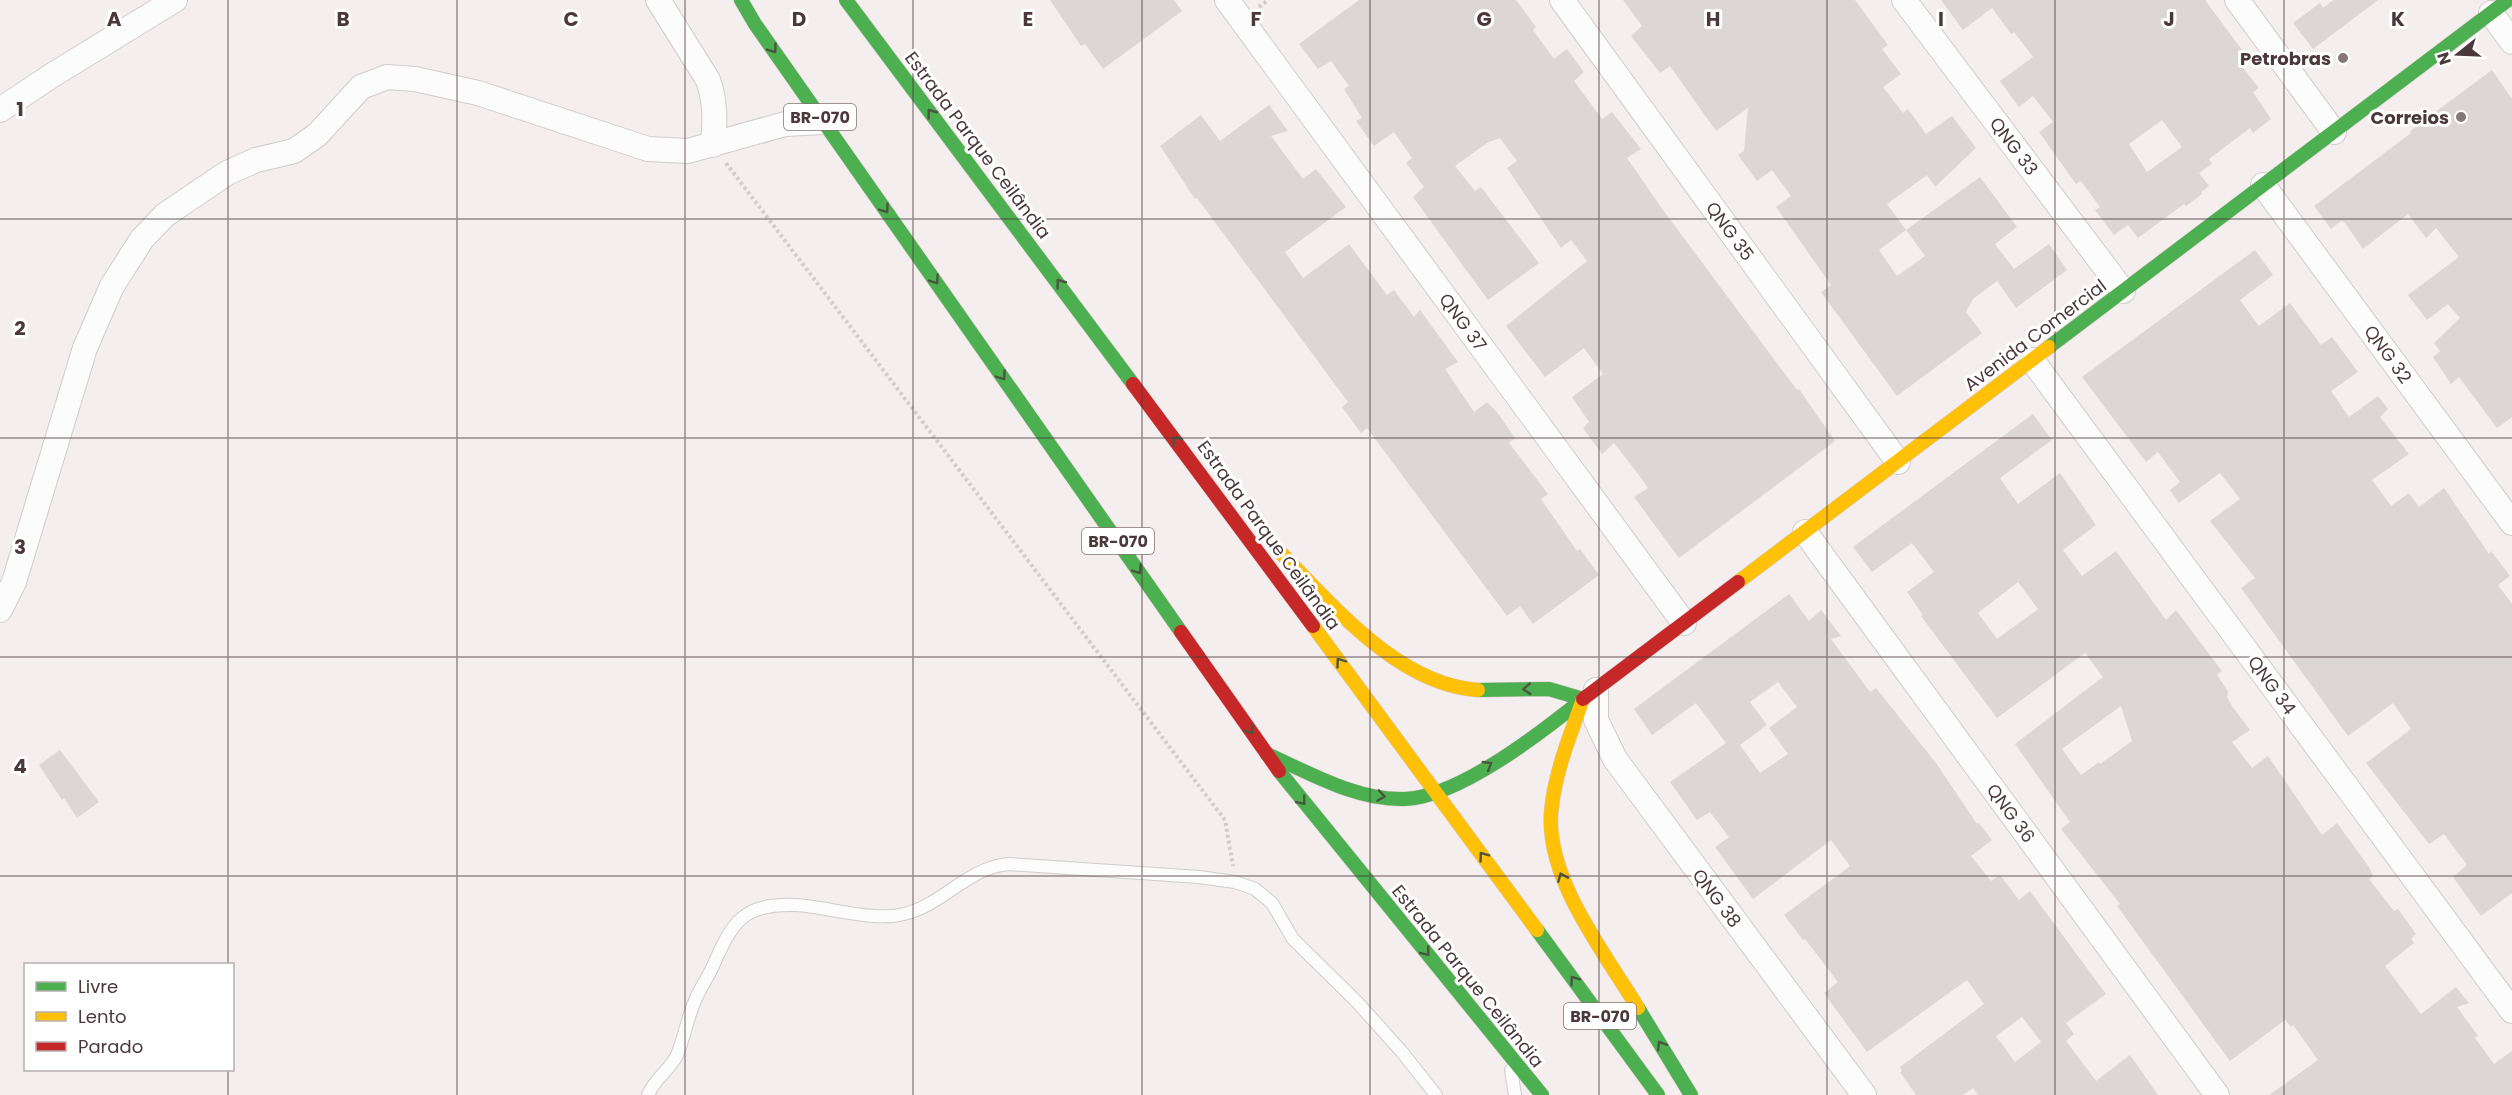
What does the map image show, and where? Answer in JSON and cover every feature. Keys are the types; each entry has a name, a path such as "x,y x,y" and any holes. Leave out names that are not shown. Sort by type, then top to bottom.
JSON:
{"main road":[{"name":"Estrada Parque Ceilândia","path":"741,0 1286,781 1542,1095"},
{"name":"Estrada Parque Ceilândia","path":"846,0 1211,486 1658,1095"},
{"name":"Avenida Comercial","path":"1267,754 1347,788 1376,796 1406,799 1437,793 1524,743 2500,7"},
{"path":"1211,486 1368,637 1398,661 1430,679 1458,688 1480,690 1543,688 1590,695 1561,764 1553,803 1551,832 1557,865 1571,898 1691,1095"}],"street":[{"path":"0,110 175,0"},
{"path":"658,0 708,80 716,113 713,145"},
{"name":"QNG 37","path":"1227,0 1684,623"},
{"name":"QNG 35","path":"1562,0 1898,462"},
{"name":"QNG 33","path":"1904,0 2123,291"},
{"path":"2237,0 2334,132"},
{"path":"2500,7 2512,42"},
{"path":"0,610 14,582 85,348 112,286 142,239 165,215 200,190 256,160 294,150 317,135 361,87 387,77 415,79 478,93 648,149 688,151 784,124 824,122"},
{"name":"QNG 32","path":"2263,185 2512,523"},
{"name":"QNG 34","path":"2032,360 2512,1011"},
{"name":"QNG 36","path":"1805,532 2217,1095"},
{"name":"QNG 38","path":"1590,695 1596,720 1615,759 1864,1095"}],"lane":[{"path":"648,1095 677,1055 694,1001 729,931 749,914 777,905 798,905 875,916 895,916 917,910 936,900 976,872 998,864 1148,872 1235,882 1255,889 1268,897 1293,939 1357,1002 1402,1052 1436,1095"},
{"path":"1510,1056 1515,1095"}],"path":[{"path":"713,145 1225,820 1235,882"}],"building":[{"path":"1050,0 1174,0 1182,11 1103,69 1085,44 1081,46"},
{"path":"1359,0 1516,0 1536,27 1533,30 1554,59 1567,49 1584,72 1574,81 1602,119 1612,112 1641,149 1627,158 1835,441 1679,558 1634,497 1648,488 1635,470 1614,443 1602,454 1583,428 1589,422 1572,397 1603,374 1584,348 1545,377 1506,326 1587,261 1571,240 1561,248 1507,168 1517,161 1500,138 1487,143 1455,166 1475,191 1481,187 1539,263 1488,300 1413,197 1424,187 1406,163 1412,158 1394,132 1374,146 1356,121 1362,118 1344,89 1349,86 1331,61 1318,69 1299,44"},
{"path":"1623,0 1855,0 1888,45 1882,49 1901,74 1883,87 1903,113 1908,109 1926,134 1952,116 1976,148 1935,187 1927,175 1887,204 1906,230 1980,177 2017,227 1995,244 2014,269 2049,244 2067,270 2016,308 1997,281 1973,299 1966,312 1982,333 1897,396 1821,292 1831,285 1776,207 1791,196 1772,170 1757,181 1738,155 1744,151 1748,108 1716,131 1670,66 1660,73 1631,36 1642,26","holes":["1906,230 1925,256 1897,276 1879,250"]},
{"path":"1941,0 2205,0 2248,58 2240,64 2259,88 2253,92 2271,119 2253,133 2250,128 2209,159 2212,164 2199,173 2209,186 2186,206 2184,204 2138,238 2128,225 2114,235 2095,210 2100,207 2081,181 2076,184 2039,132 2053,122 2033,96 2019,107 2000,81 2033,57 2014,32 2011,34 1992,8 1963,30","holes":["2162,120 2182,147 2147,172 2129,144"]},
{"path":"2333,0 2378,0 2313,49 2293,23 2320,3 2323,8"},
{"path":"2492,70 2512,99 2512,417 2497,428 2459,377 2451,384 2433,357 2440,351 2434,343 2460,318 2448,304 2427,320 2408,295 2459,257 2436,228 2426,238 2408,214 2363,249 2345,223 2341,221 2331,229 2314,206"},
{"path":"1269,105 1288,131 1271,136 1303,179 1316,169 1346,207 1285,252 1303,278 1349,244 1387,295 1394,290 1414,317 1420,310 1458,362 1445,369 1474,412 1487,402 1497,412 1515,438 1509,443 1548,494 1541,499 1577,551 1580,549 1599,575 1533,624 1520,606 1507,616 1367,428 1361,433 1342,407 1348,402 1197,198 1195,199 1160,146 1201,115 1220,141"},
{"path":"2255,250 2273,275 2240,300 2259,326 2290,303 2321,345 2332,337 2358,372 2331,391 2349,417 2378,396 2388,409 2380,417 2409,454 2372,480 2391,506 2409,493 2419,507 2444,488 2489,554 2491,551 2510,576 2498,585 2512,604 2512,893 2481,916 2453,877 2467,865 2444,834 2429,844 2366,763 2411,729 2393,703 2348,736 2241,588 2255,578 2210,521 2240,499 2220,473 2179,503 2170,490 2180,482 2158,452 2146,462 2082,377"},
{"path":"2033,414 2052,440 2000,478 2018,504 2060,473 2096,525 2063,550 2082,576 2116,551 2166,620 2176,610 2222,671 2217,675 2228,691 2227,697 2250,730 2232,742 2252,768 2268,756 2322,835 2337,823 2369,867 2373,876 2369,879 2394,911 2398,909 2416,934 2411,939 2414,943 2385,966 2421,1014 2456,987 2469,1003 2457,1007 2478,1036 2475,1038 2494,1064 2512,1051 2512,1095 2269,1095 2318,1060 2293,1025 2291,1027 2285,1020 2230,1061 2117,906 2120,904 2061,829 2070,822 2015,744 2103,677 2085,653 1997,718 1921,616 1923,615 1907,592 1934,572 1912,543 1872,572 1853,547","holes":["2018,582 2038,609 1997,639 1978,613","2121,706 2132,741 2081,775 2062,749"]},
{"path":"1789,594 1809,621 1821,610 1841,636 1831,639 1870,692 1876,688 1936,763 1977,824 1979,823 1992,840 1971,856 1991,881 2000,875 2019,900 2030,891 2106,994 2066,1023 2074,1034 2066,1041 2096,1081 2130,1055 2158,1095 1978,1095 1973,1088 1963,1095 1916,1095 1900,1072 1902,1071 1900,1067 1984,1004 1967,980 1867,1052 1824,993 1838,982 1784,915 1850,866 1831,840 1753,899 1715,847 1729,837 1710,812 1697,820 1670,782 1726,743 1696,703 1652,735 1634,709","holes":["1778,682 1797,707 1769,728 1788,754 1760,773 1740,745 1767,725 1750,702","2022,1017 2041,1042 2015,1062 1996,1036"]},
{"path":"60,750 99,802 77,818 39,765"}],"traffic: fast":[{"path":"741,0 755,24 1181,632"},
{"path":"846,0 1133,384"},
{"path":"2049,347 2508,0"},
{"path":"1478,690 1549,689 1583,699"},
{"path":"1267,754 1352,791 1405,799 1450,787 1499,761 1583,699"},
{"path":"1279,771 1542,1095"},
{"path":"1537,930 1658,1095"},
{"path":"1638,1008 1691,1095"}],"traffic: slow":[{"path":"1738,582 2049,347"},
{"path":"1277,549 1343,616 1393,657 1420,673 1448,685 1478,690"},
{"path":"1313,626 1537,930"},
{"path":"1583,699 1555,784 1551,814 1552,839 1558,865 1568,890 1595,940 1638,1008"}],"traffic: jam":[{"path":"1133,384 1313,626"},
{"path":"1583,699 1738,582"},
{"path":"1181,632 1279,771"}],"place":[{"name":"Petrobras","path":"2343,58"},
{"name":"Correios","path":"2461,117"}]}
